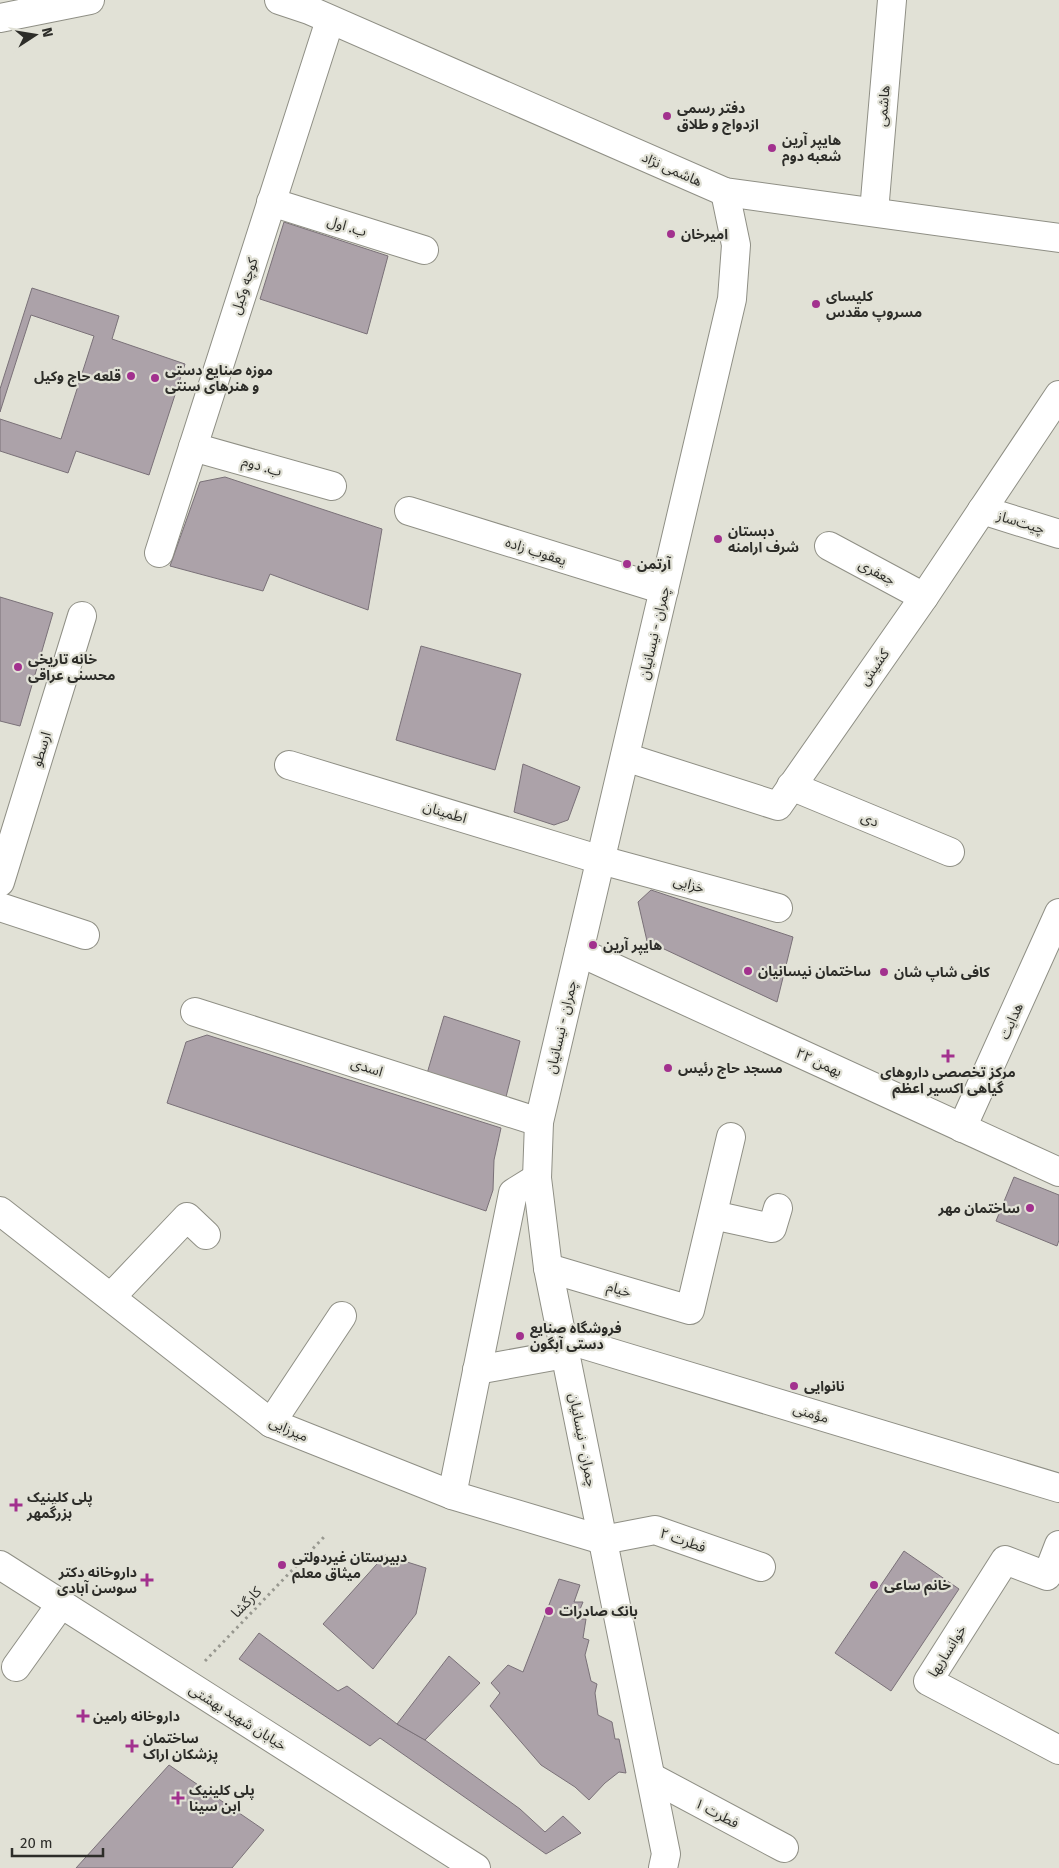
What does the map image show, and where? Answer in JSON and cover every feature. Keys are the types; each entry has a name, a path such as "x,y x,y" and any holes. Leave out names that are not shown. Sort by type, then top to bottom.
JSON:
{"street":[{"path":"0,18 90,0"},
{"name":"هاشمی نژاد","path":"279,0 314,10 725,192 1059,238"},
{"name":"هاشمی","path":"874,212 888,0"},
{"name":"کوچه وکیل","path":"159,554 271,202 314,10"},
{"name":"چمران - نیسانیان","path":"663,1868 666,1854 548,1268 537,1178 539,1122 732,299 736,245 725,192"},
{"name":"ب. اول","path":"271,202 424,250"},
{"name":"کشیش","path":"625,757 778,806 924,597 1059,395"},
{"name":"ب. دوم","path":"192,447 332,486"},
{"name":"چیت‌ساز","path":"982,510 1059,534"},
{"name":"یعقوب زاده","path":"409,511 664,590"},
{"name":"جعفری","path":"829,546 924,597"},
{"name":"ارسطو","path":"0,882 82,616"},
{"name":"اطمینان","path":"289,764 600,860"},
{"name":"دی","path":"791,786 950,852"},
{"name":"خزایی","path":"600,860 778,908"},
{"path":"0,906 85,935"},
{"name":"هدایت","path":"962,1128 1059,914"},
{"name":"۲۲ بهمن","path":"579,952 1059,1172"},
{"name":"اسدی","path":"195,1012 462,1093 539,1122"},
{"path":"732,1137 713,1215 772,1228 778,1208"},
{"path":"452,1495 513,1193 537,1178"},
{"name":"میرزایی","path":"0,1211 271,1422 452,1495 603,1540"},
{"name":"خیام","path":"548,1268 690,1310 713,1215"},
{"path":"111,1297 187,1217 206,1235"},
{"path":"271,1422 342,1316"},
{"path":"478,1370 564,1346"},
{"name":"مؤمنی","path":"564,1346 1059,1488"},
{"name":"فطرت ۲","path":"603,1540 655,1530 761,1567"},
{"name":"خوانساریها","path":"1059,1546 1047,1576 1006,1560 928,1681 1059,1750"},
{"name":"خیابان شهید بهشتی","path":"0,1566 186,1684 460,1864"},
{"path":"16,1667 61,1604"},
{"name":"فطرت ۱","path":"651,1777 784,1848"}],"path":[{"name":"کارگشا","path":"186,1684 209,1656 324,1537"}],"building":[{"path":"284,222 388,256 367,334 260,299"},
{"name":"قلعه حاج وکیل","path":"32,288 119,316 112,339 185,364 149,475 76,451 68,473 0,451 0,419 61,439 94,336 31,315 0,412 0,389"},
{"path":"225,477 382,529 368,610 270,574 263,591 170,566 200,482"},
{"name":"خانه تاریخی محسنی عراقی","path":"0,597 53,613 20,726 0,721"},
{"path":"421,646 521,674 495,770 396,740"},
{"path":"523,764 580,787 568,820 554,825 514,812"},
{"name":"ساختمان نیسانیان","path":"651,890 793,937 777,1002 647,941 638,902"},
{"path":"444,1016 520,1041 505,1101 426,1077"},
{"path":"207,1035 501,1128 494,1160 493,1190 486,1211 167,1103 186,1042"},
{"name":"ساختمان مهر","path":"1014,1177 1059,1195 1059,1240 1057,1246 996,1221"},
{"path":"904,1551 959,1589 891,1691 835,1653"},
{"path":"385,1555 426,1568 416,1614 373,1669 323,1624"},
{"path":"559,1579 580,1585 574,1602 583,1602 576,1619 586,1619 583,1638 589,1640 585,1655 591,1681 597,1684 595,1693 598,1715 612,1722 615,1739 619,1739 626,1773 619,1772 605,1783 589,1800 575,1787 541,1765 490,1706 500,1693 491,1683 508,1665 523,1672"},
{"path":"259,1633 338,1691 347,1686 397,1724 425,1740 520,1809 545,1832 563,1816 581,1833 546,1854 380,1738 370,1746 239,1659"},
{"path":"449,1656 480,1683 425,1740 397,1724"},
{"name":"پلی کلینیک ابن سینا","path":"169,1765 264,1830 232,1868 76,1868"}],"place":[{"name":"دفتر رسمی ازدواج و طلاق","path":"667,116"},
{"name":"هایپر آرین شعبه دوم","path":"772,148"},
{"name":"امیرخان","path":"671,234"},
{"name":"کلیسای مسروپ مقدس","path":"816,304"},
{"name":"قلعه حاج وکیل","path":"131,376"},
{"name":"موزه صنایع دستی و هنرهای سنتی","path":"155,378"},
{"name":"دبستان شرف ارامنه","path":"718,539"},
{"name":"آرتمن","path":"627,564"},
{"name":"خانه تاریخی محسنی عراقی","path":"18,667"},
{"name":"هایپر آرین","path":"593,945"},
{"name":"ساختمان نیسانیان","path":"748,971"},
{"name":"کافی شاپ شان","path":"884,972"},
{"name":"مرکز تخصصی داروهای گیاهی اکسیر اعظم","path":"948,1056"},
{"name":"مسجد حاج رئیس","path":"668,1068"},
{"name":"ساختمان مهر","path":"1030,1208"},
{"name":"فروشگاه صنایع دستی آبگون","path":"520,1336"},
{"name":"نانوایی","path":"794,1386"},
{"name":"پلی کلینیک بزرگمهر","path":"16,1505"},
{"name":"دبیرستان غیردولتی میثاق معلم","path":"282,1565"},
{"name":"داروخانه دکتر سوسن آبادی","path":"147,1580"},
{"name":"خانم ساعی","path":"874,1585"},
{"name":"بانک صادرات","path":"549,1611"},
{"name":"داروخانه رامین","path":"83,1716"},
{"name":"ساختمان پزشکان اراک","path":"132,1746"},
{"name":"پلی کلینیک ابن سینا","path":"178,1798"}]}
